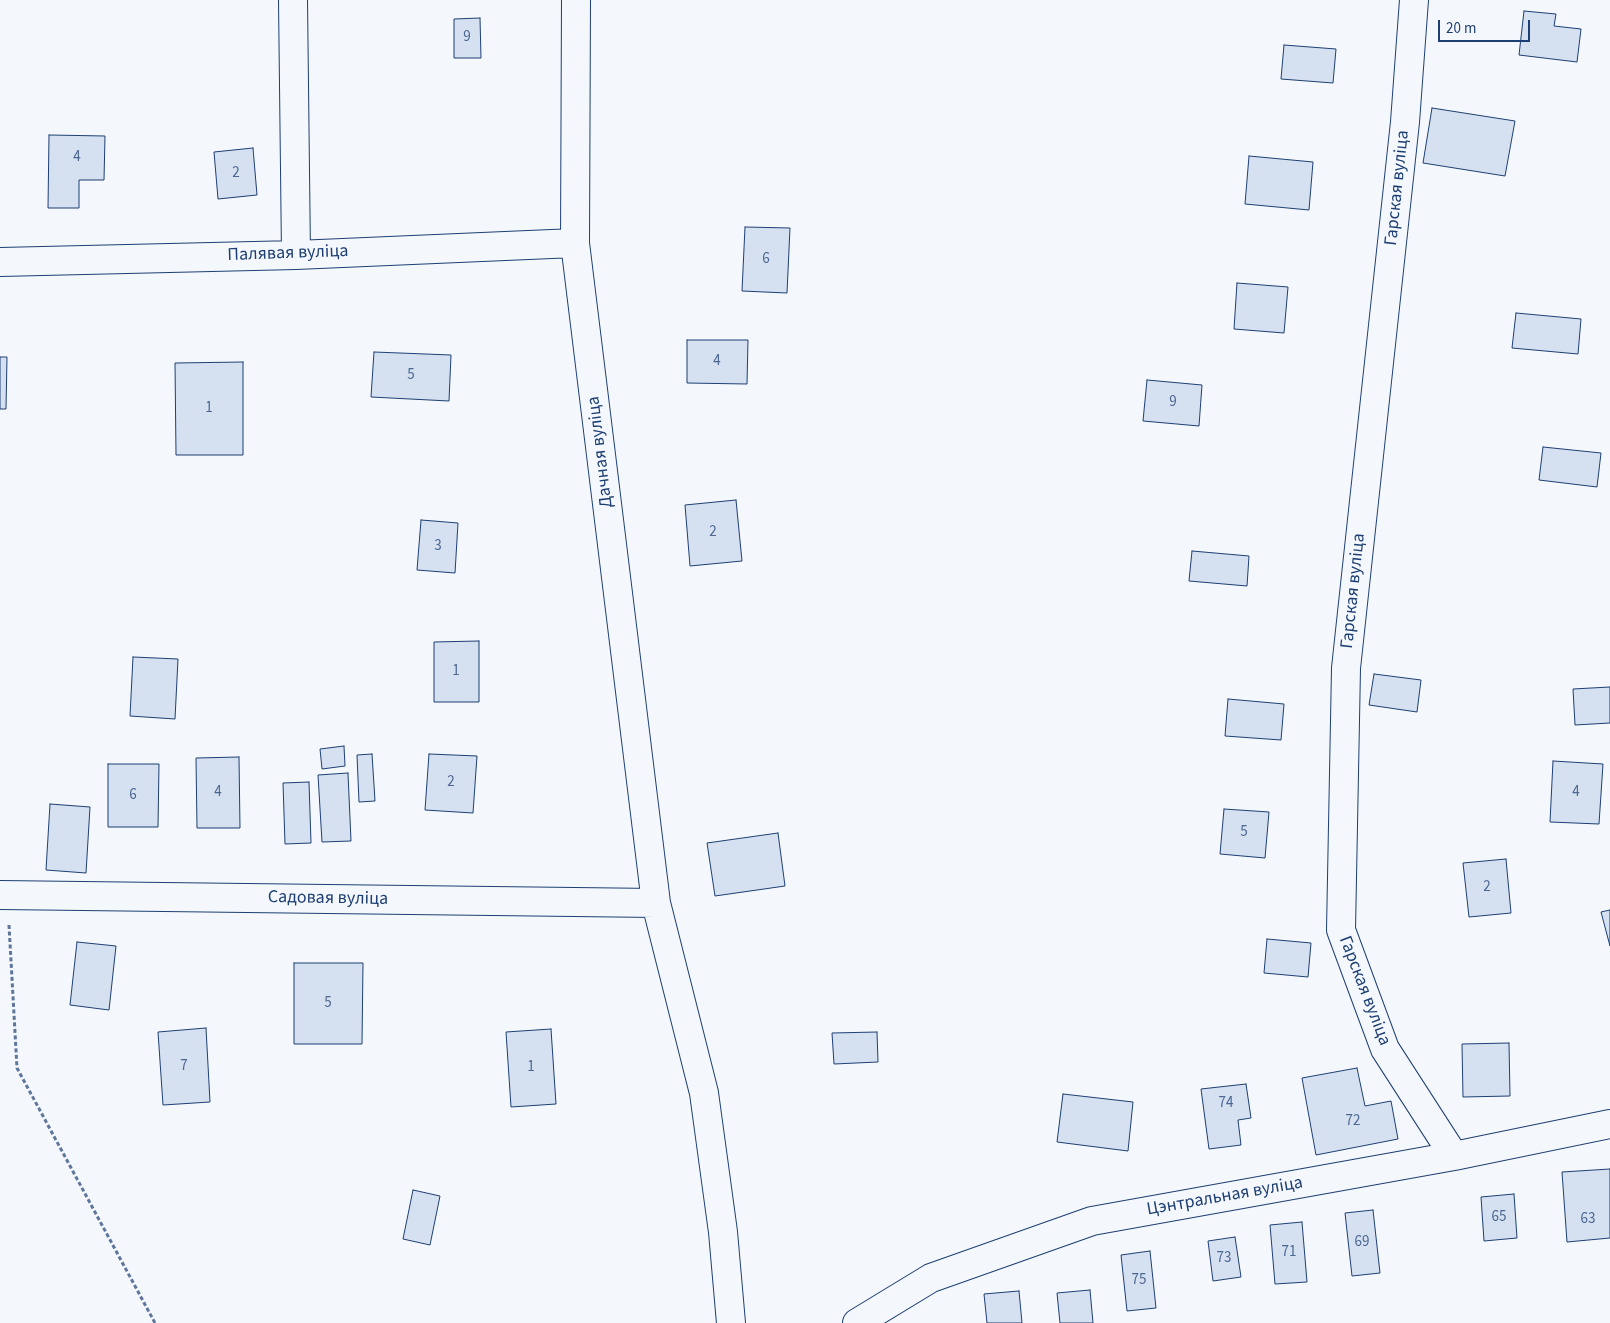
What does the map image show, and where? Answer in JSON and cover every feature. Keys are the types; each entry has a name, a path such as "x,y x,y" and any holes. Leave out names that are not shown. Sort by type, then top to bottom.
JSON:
{"street":[{"path":"293,0 296,255"},
{"name":"Дачная вуліца","path":"576,0 575,243 656,903 704,1093 723,1232 731,1323"},
{"name":"Гарская вуліца","path":"1414,0 1405,122 1346,668 1341,930 1385,1049 1454,1156"},
{"name":"Палявая вуліца","path":"0,262 296,255 575,243"},
{"name":"Садовая вуліца","path":"3,895 656,903"},
{"name":"Цэнтральная вуліца","path":"857,1323 931,1278 1092,1221 1454,1156 1610,1124"}],"path":[{"path":"3,895 17,1068 155,1323"}],"building":[{"path":"1524,11 1556,14 1554,26 1581,29 1577,62 1519,55"},
{"path":"480,18 481,58 454,58 454,19"},
{"path":"1284,45 1336,49 1333,83 1281,79"},
{"path":"1432,108 1515,121 1505,176 1423,163"},
{"path":"49,135 105,136 104,180 79,180 79,208 48,208"},
{"path":"253,148 257,195 218,199 214,152"},
{"path":"1249,156 1313,162 1309,210 1245,204"},
{"path":"745,227 790,228 787,293 742,291"},
{"path":"1237,283 1288,287 1284,333 1234,329"},
{"path":"1516,313 1581,319 1578,354 1512,348"},
{"path":"687,340 748,340 747,384 687,383"},
{"path":"374,352 451,355 449,401 371,397"},
{"path":"0,357 7,357 6,409 0,409"},
{"path":"243,362 243,455 176,455 175,363"},
{"path":"1147,380 1202,385 1199,426 1143,421"},
{"path":"1543,447 1601,453 1597,487 1539,480"},
{"path":"736,500 742,561 690,566 685,505"},
{"path":"421,520 458,523 455,573 417,570"},
{"path":"1192,551 1249,556 1247,586 1189,581"},
{"path":"479,641 479,702 434,702 434,642"},
{"path":"133,657 178,659 175,719 130,716"},
{"path":"1374,674 1421,680 1417,712 1369,705"},
{"path":"1610,687 1610,723 1575,725 1573,689"},
{"path":"1228,699 1284,704 1281,740 1225,736"},
{"path":"344,746 345,766 322,769 320,749"},
{"path":"372,754 375,801 359,802 357,755"},
{"path":"429,754 477,756 473,813 425,810"},
{"path":"239,757 240,828 197,828 196,758"},
{"path":"1553,761 1603,764 1599,824 1550,822"},
{"path":"108,764 159,764 158,827 108,827"},
{"path":"348,773 351,841 322,842 318,775"},
{"path":"309,782 311,843 285,844 283,783"},
{"path":"50,804 90,807 86,873 46,870"},
{"path":"1224,809 1269,812 1265,858 1220,854"},
{"path":"778,833 785,886 715,896 707,843"},
{"path":"1506,859 1511,913 1469,917 1463,863"},
{"path":"1610,910 1610,946 1601,912"},
{"path":"1267,939 1311,943 1308,977 1264,973"},
{"path":"77,942 116,946 109,1010 70,1005"},
{"path":"294,963 363,963 362,1044 294,1044"},
{"path":"206,1028 210,1102 163,1105 158,1032"},
{"path":"551,1029 556,1104 511,1107 506,1032"},
{"path":"877,1032 878,1062 834,1064 832,1033"},
{"path":"1509,1043 1510,1096 1463,1097 1462,1044"},
{"path":"1357,1068 1365,1106 1391,1101 1398,1139 1316,1155 1302,1078"},
{"path":"1246,1084 1251,1118 1238,1120 1241,1145 1209,1149 1201,1089"},
{"path":"1063,1094 1133,1102 1128,1151 1057,1142"},
{"path":"1610,1169 1610,1238 1567,1242 1562,1172"},
{"path":"413,1190 440,1196 430,1245 403,1239"},
{"path":"1514,1194 1517,1238 1484,1241 1481,1197"},
{"path":"1373,1210 1380,1273 1352,1276 1345,1213"},
{"path":"1302,1222 1307,1282 1275,1284 1270,1225"},
{"path":"1235,1237 1241,1277 1213,1281 1208,1241"},
{"path":"1150,1251 1156,1308 1127,1311 1121,1255"},
{"path":"1090,1290 1093,1323 1060,1323 1057,1293"},
{"path":"1019,1291 1022,1323 987,1323 984,1294"}]}
